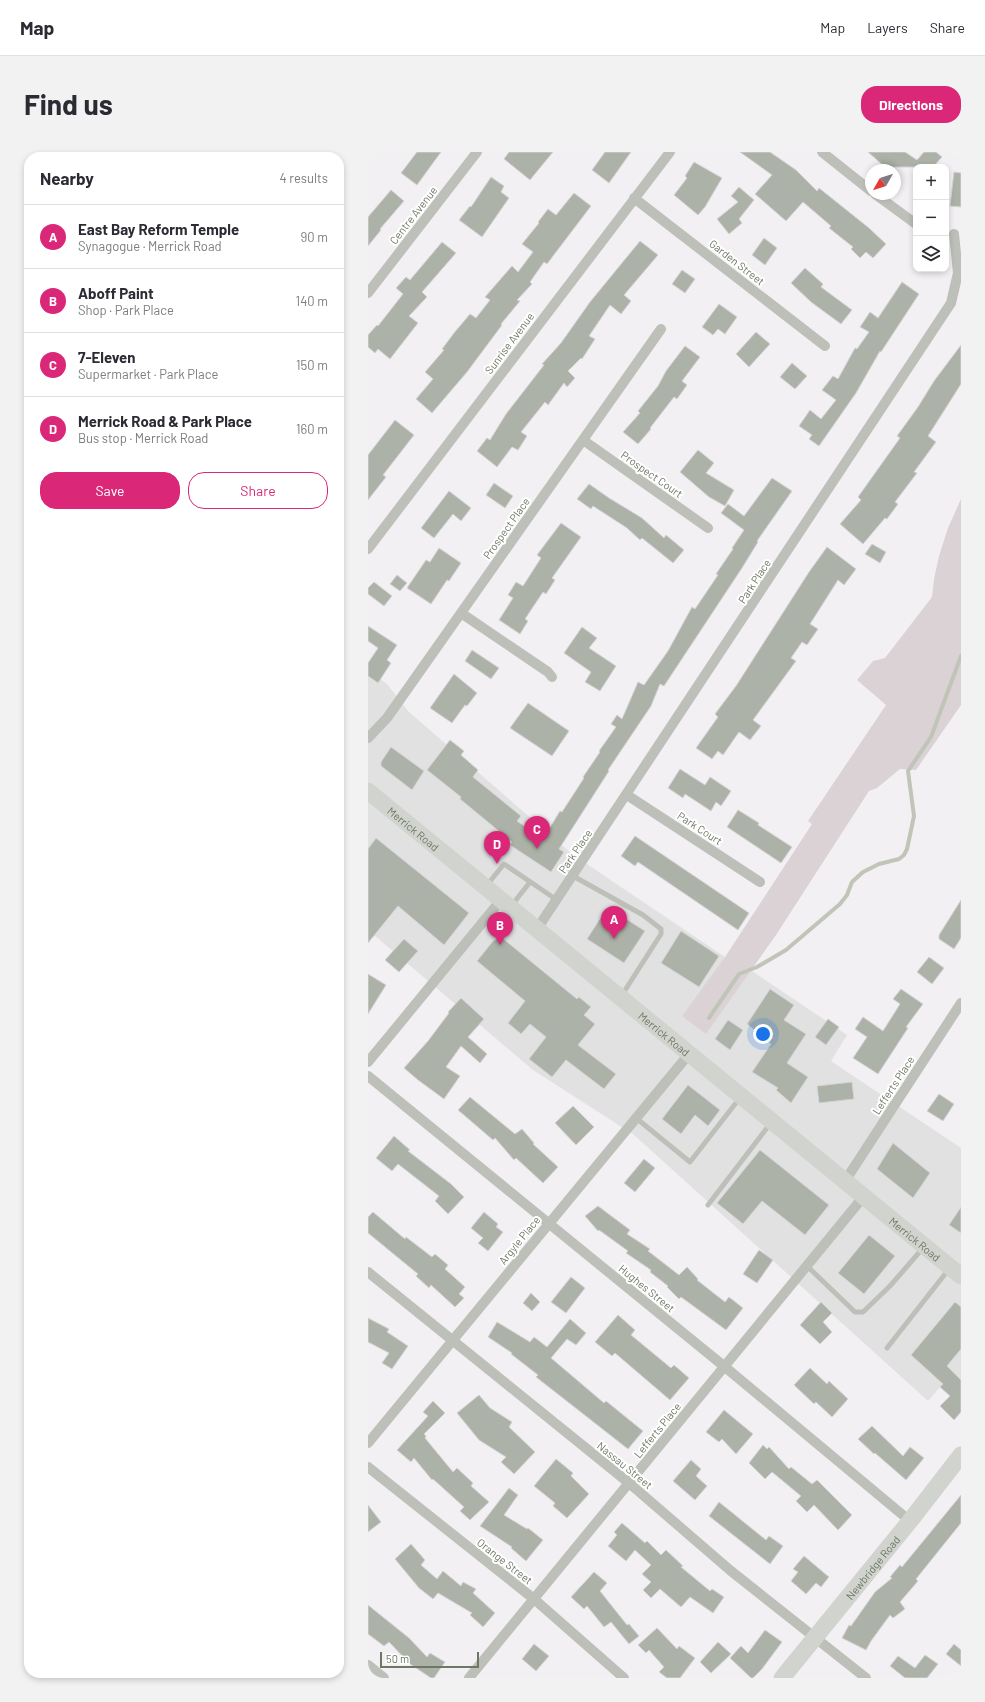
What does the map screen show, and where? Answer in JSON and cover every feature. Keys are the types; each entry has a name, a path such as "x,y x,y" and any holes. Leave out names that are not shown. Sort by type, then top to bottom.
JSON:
{"main road":[{"name":"Merrick Road","path":"368,791 956,1271"},
{"name":"Newbridge Road","path":"782,1678 910,1521 961,1455"}],"street":[{"name":"Centre Avenue","path":"368,293 477,152"},
{"name":"Sunrise Avenue","path":"368,549 670,152"},
{"path":"822,152 865,186"},
{"name":"Garden Street","path":"634,198 825,346"},
{"path":"883,200 913,222"},
{"name":"Park Place","path":"537,930 951,303 958,272 954,234"},
{"name":"Prospect Place","path":"368,738 387,718 661,329"},
{"name":"Prospect Court","path":"583,440 708,528"},
{"path":"461,613 548,672 552,677"},
{"name":"Park Court","path":"627,795 760,882"},
{"path":"368,1062 505,903"},
{"name":"Lefferts Place","path":"845,1181 959,1009"},
{"name":"Argyle Place","path":"368,1443 689,1054"},
{"name":"Hughes Street","path":"368,1076 725,1367 910,1521"},
{"name":"Lefferts Place","path":"469,1678 864,1196"},
{"name":"Nassau Street","path":"368,1272 629,1483 731,1571 866,1678"},
{"name":"Orange Street","path":"368,1468 534,1599 624,1678"},
{"path":"368,1665 384,1678"}],"lane":[{"path":"486,887 504,864 557,900"},
{"path":"573,876 643,915 661,929 661,934 621,998"},
{"path":"505,903 530,882"},
{"path":"636,1118 690,1162 742,1096"},
{"path":"708,1205 772,1121"},
{"path":"807,1266 855,1312 863,1312 890,1286 924,1246"},
{"path":"887,1348 956,1271"}],"shaded area":[{"path":"961,499 961,705 916,770 900,769 877,788 869,791 776,935 706,1034 682,1016 725,957 812,824 808,821 886,705 857,680 873,661 885,658 932,597 939,556 948,528"},
{"path":"368,670 387,684 408,711 572,854 725,957 752,971 847,1035 831,1061 961,1148 961,1380 952,1373 928,1401 634,1135 533,1070 368,930"}],"building":[{"path":"417,152 441,152 417,185 401,173"},
{"path":"509,152 553,152 530,180 504,159"},
{"path":"605,152 631,152 609,183 592,170"},
{"path":"740,152 770,152 796,170 817,191 819,188 869,228 886,244 873,258 866,252 860,258 851,249 853,247 829,228 831,226 803,202 786,221 755,194 772,175"},
{"path":"868,152 905,152 917,160 924,152 936,152 942,157 936,164 913,164 913,167 901,167 901,164 882,164"},
{"path":"694,162 722,178 705,207 698,215 674,195 687,178 685,176"},
{"path":"954,172 961,173 961,207 950,206"},
{"path":"491,177 504,186 501,192 509,198 482,237 459,220 470,206 471,207"},
{"path":"739,187 754,200 739,219 742,223 729,234 717,219 738,202 731,196"},
{"path":"391,190 404,201 380,229 381,230 368,246 368,217"},
{"path":"574,193 591,206 547,264 544,262 530,282 532,284 517,300 520,301 501,324 502,325 467,372 432,413 416,399 433,379 425,372 444,350 442,349 470,314 476,318 490,300 485,297 512,266 518,272 533,252 522,244 548,209 556,215"},
{"path":"764,238 777,248 765,265 752,255"},
{"path":"640,241 658,255 624,295 631,301 621,314 610,305 589,336 595,339 582,359 581,358 568,371 575,378 567,387 564,383 548,405 545,402 521,432 527,436 518,450 512,447 497,467 477,451 487,438 490,440 506,414 544,365 542,364 561,343 590,302"},
{"path":"442,242 456,253 422,292 427,297 409,316 418,323 390,359 378,349 375,353 368,347 368,335 377,325 378,326 403,294 396,288 406,277 410,280"},
{"path":"805,268 823,284 821,287 852,310 841,324 811,302 791,283"},
{"path":"682,270 695,279 685,293 672,284"},
{"path":"902,282 919,294 881,352 880,351 856,393 819,446 809,439 812,435 799,426 810,410 821,419 836,400 822,390 833,376 838,379 855,348 857,349 869,332 860,327 870,312 878,318"},
{"path":"719,304 737,317 725,334 718,329 713,335 702,327"},
{"path":"756,332 770,344 749,367 736,354"},
{"path":"961,345 961,384 928,436 936,442 914,472 917,473 895,502 898,504 887,519 885,518 863,544 840,524 861,500 858,497 900,438 897,436 918,407 934,381"},
{"path":"685,346 700,357 682,381 687,385 677,399 674,397 638,444 623,432 640,413 638,411 658,386 666,371"},
{"path":"792,363 807,376 795,389 780,377"},
{"path":"395,420 414,435 383,475 386,477 368,500 368,455"},
{"path":"698,450 714,463 706,473 734,490 725,506 709,497 680,472"},
{"path":"772,478 792,491 757,541 758,542 742,568 664,686 660,684 651,706 608,770 609,771 559,849 564,852 551,872 510,845 512,842 460,799 461,797 427,770 450,740 464,751 461,755 478,770 473,777 521,816 517,821 543,839 616,727 611,724 617,715 622,719 638,682 644,685 668,651 692,607 695,609 718,575 716,574 744,530 721,513 728,504 744,516"},
{"path":"494,483 513,496 505,508 486,495"},
{"path":"589,484 642,518 664,538 666,535 684,550 673,563 642,538 640,540 627,528 593,506 591,509 577,499"},
{"path":"449,491 471,508 461,521 453,514 434,538 421,528"},
{"path":"561,523 581,537 552,578 555,580 546,594 543,592 525,619 528,621 520,634 499,620 513,598 508,595 516,582 523,586 541,558 537,555"},
{"path":"872,544 886,552 880,563 865,554"},
{"path":"827,547 856,569 844,585 838,580 810,624 818,629 807,645 802,642 791,658 796,661 753,720 761,726 750,740 739,732 723,755 718,751 712,759 696,748 718,717 715,714 736,686 809,572"},
{"path":"439,548 461,563 449,581 447,580 431,604 407,588 426,560 430,562"},
{"path":"397,575 407,583 400,591 390,584"},
{"path":"374,582 392,596 384,606 368,594 368,588"},
{"path":"368,626 397,645 387,660 391,663 378,683 368,676 368,663 378,648 368,641"},
{"path":"582,627 597,638 589,648 616,666 600,691 585,682 591,672 564,653"},
{"path":"472,650 499,668 491,679 465,661"},
{"path":"454,674 477,693 467,706 465,705 452,723 430,708"},
{"path":"528,703 569,731 552,756 510,728"},
{"path":"391,747 424,771 412,790 381,766 381,762"},
{"path":"680,769 705,785 710,777 731,791 721,806 716,802 711,811 685,794 683,798 668,788"},
{"path":"738,810 792,847 781,863 727,827"},
{"path":"635,836 749,913 738,930 638,862 635,866 621,856"},
{"path":"376,838 469,913 444,945 398,906 368,943 368,849"},
{"path":"961,900 961,938 954,949 939,939 939,935"},
{"path":"603,914 615,922 620,915 645,931 624,963 587,939"},
{"path":"681,931 719,956 699,987 661,963"},
{"path":"501,937 577,999 579,997 591,1007 584,1015 595,1024 578,1045 616,1074 604,1089 566,1060 552,1077 529,1059 546,1037 530,1024 521,1034 508,1023 525,1001 477,961 493,941"},
{"path":"404,939 418,951 399,972 385,960"},
{"path":"929,957 944,968 932,984 917,972"},
{"path":"368,974 386,985 368,1014"},
{"path":"770,989 794,1005 784,1020 806,1034 787,1063 808,1077 791,1103 776,1090 778,1088 752,1072 771,1044 747,1024"},
{"path":"901,989 923,1004 906,1027 908,1028 878,1074 853,1058 867,1037 855,1029 863,1017 883,1031 900,1004 893,999"},
{"path":"461,998 484,1019 468,1037 487,1054 480,1063 461,1046 446,1067 460,1076 444,1099 404,1068 428,1041 449,1013 448,1012"},
{"path":"828,1019 839,1027 826,1045 815,1037"},
{"path":"728,1020 743,1030 730,1050 715,1039"},
{"path":"852,1082 854,1099 819,1103 817,1086"},
{"path":"688,1085 720,1110 708,1126 695,1115 681,1134 662,1119"},
{"path":"939,1094 954,1104 943,1121 927,1111"},
{"path":"470,1097 515,1134 522,1129 534,1143 533,1144 558,1167 543,1183 516,1158 514,1160 495,1138 493,1140 458,1110"},
{"path":"573,1106 594,1127 576,1145 555,1123"},
{"path":"394,1136 410,1150 408,1151 451,1184 464,1197 448,1214 435,1201 439,1196 398,1164 392,1171 376,1158"},
{"path":"893,1143 930,1173 913,1198 877,1169"},
{"path":"760,1150 829,1205 805,1235 762,1201 743,1224 717,1203"},
{"path":"644,1159 655,1168 635,1192 624,1183"},
{"path":"598,1206 630,1230 627,1234 650,1249 648,1251 679,1275 687,1267 698,1279 697,1280 725,1302 729,1297 743,1308 726,1330 681,1297 679,1299 667,1287 668,1286 650,1272 651,1270 626,1253 628,1251 599,1230 598,1231 585,1216"},
{"path":"961,1207 961,1233 949,1225"},
{"path":"373,1212 405,1239 406,1237 432,1257 435,1254 448,1265 445,1269 465,1287 459,1294 464,1298 455,1307 431,1285 429,1288 416,1276 418,1274 368,1233 368,1217"},
{"path":"484,1212 498,1224 496,1227 503,1232 488,1251 478,1243 483,1238 471,1228"},
{"path":"869,1235 895,1256 864,1294 838,1273"},
{"path":"759,1250 773,1260 757,1283 743,1274"},
{"path":"571,1277 585,1288 566,1313 551,1302"},
{"path":"531,1293 540,1302 532,1311 523,1303"},
{"path":"821,1302 832,1313 823,1322 832,1332 820,1344 800,1325"},
{"path":"955,1302 961,1307 961,1349 947,1366 961,1380 961,1412 954,1420 940,1406 950,1396 940,1387 943,1384 911,1355"},
{"path":"618,1315 635,1330 631,1335 671,1368 674,1365 689,1378 670,1400 615,1353 612,1356 595,1342"},
{"path":"368,1318 389,1329 387,1332 408,1346 392,1369 382,1363 389,1353 368,1342"},
{"path":"570,1319 586,1333 576,1345 567,1339 551,1358 604,1403 606,1401 643,1431 628,1449 536,1377 538,1375 511,1354 512,1353 488,1337 497,1322 530,1342 534,1337 547,1347"},
{"path":"810,1368 827,1384 829,1381 848,1399 832,1417 816,1402 814,1404 794,1385"},
{"path":"479,1395 490,1408 512,1422 509,1427 535,1452 514,1474 501,1462 506,1457 479,1440 457,1413"},
{"path":"433,1401 445,1413 424,1434 426,1436 425,1438 453,1472 457,1468 473,1483 471,1486 489,1502 470,1520 460,1511 464,1507 433,1479 432,1480 414,1458 411,1462 397,1450 428,1416 423,1412"},
{"path":"724,1410 753,1434 736,1454 722,1439 719,1442 706,1432"},
{"path":"872,1426 903,1456 910,1447 924,1458 906,1480 858,1439"},
{"path":"763,1445 767,1449 769,1447 789,1469 791,1467 812,1484 817,1480 852,1515 838,1530 814,1505 807,1512 796,1501 801,1496 772,1472 765,1479 749,1463"},
{"path":"556,1459 573,1473 571,1476 589,1494 567,1518 553,1506 555,1503 534,1486"},
{"path":"691,1460 701,1469 696,1476 707,1486 695,1500 673,1481"},
{"path":"509,1488 518,1495 504,1515 527,1529 528,1528 543,1540 526,1561 511,1548 512,1547 480,1526"},
{"path":"961,1495 961,1523 916,1579 918,1581 900,1602 905,1609 893,1618 890,1615 866,1650 842,1638 849,1625 851,1626 875,1592 892,1578 890,1577 900,1565 902,1567"},
{"path":"719,1502 766,1540 769,1536 783,1546 770,1564 709,1516"},
{"path":"368,1505 381,1522 368,1532"},
{"path":"622,1523 645,1543 647,1541 661,1555 666,1550 683,1566 681,1567 710,1591 712,1589 724,1597 713,1613 690,1597 681,1607 660,1589 651,1598 643,1590 651,1582 642,1574 651,1565 635,1550 626,1561 608,1546 617,1535 614,1532"},
{"path":"411,1544 425,1560 421,1565 437,1579 443,1571 461,1586 463,1582 476,1589 473,1593 495,1613 483,1627 470,1615 472,1613 438,1593 433,1599 419,1588 395,1559"},
{"path":"804,1556 829,1577 821,1587 816,1583 806,1594 791,1581 798,1572 793,1569"},
{"path":"594,1572 607,1583 600,1591 627,1625 629,1624 639,1636 629,1644 611,1622 604,1627 587,1606 584,1609 571,1597"},
{"path":"368,1605 409,1638 427,1657 430,1653 445,1662 434,1678 431,1678 410,1664 389,1642 384,1646 368,1634"},
{"path":"657,1628 677,1649 679,1646 695,1658 680,1678 667,1678 659,1672 664,1667 649,1650 646,1653 638,1645"},
{"path":"765,1630 782,1642 762,1669 753,1678 751,1678 730,1658 741,1646 748,1653"},
{"path":"718,1642 731,1654 711,1673 700,1662"},
{"path":"534,1644 549,1656 536,1671 522,1659"},
{"path":"954,1644 961,1650 961,1666 946,1654"},
{"path":"925,1655 938,1664 927,1678 905,1678 890,1666 898,1656 915,1668"}],"waterway":[{"path":"709,1018 739,974 757,967 786,950 840,904 847,895 852,882 863,872 879,864 899,859 904,855 907,849 914,816 908,771 931,737 961,656"}],"place":[{"name":"7-Eleven","path":"537,849"},
{"name":"Merrick Road & Park Place","path":"497,864"},
{"name":"East Bay Reform Temple","path":"614,939"},
{"name":"Aboff Paint","path":"500,945"}]}
